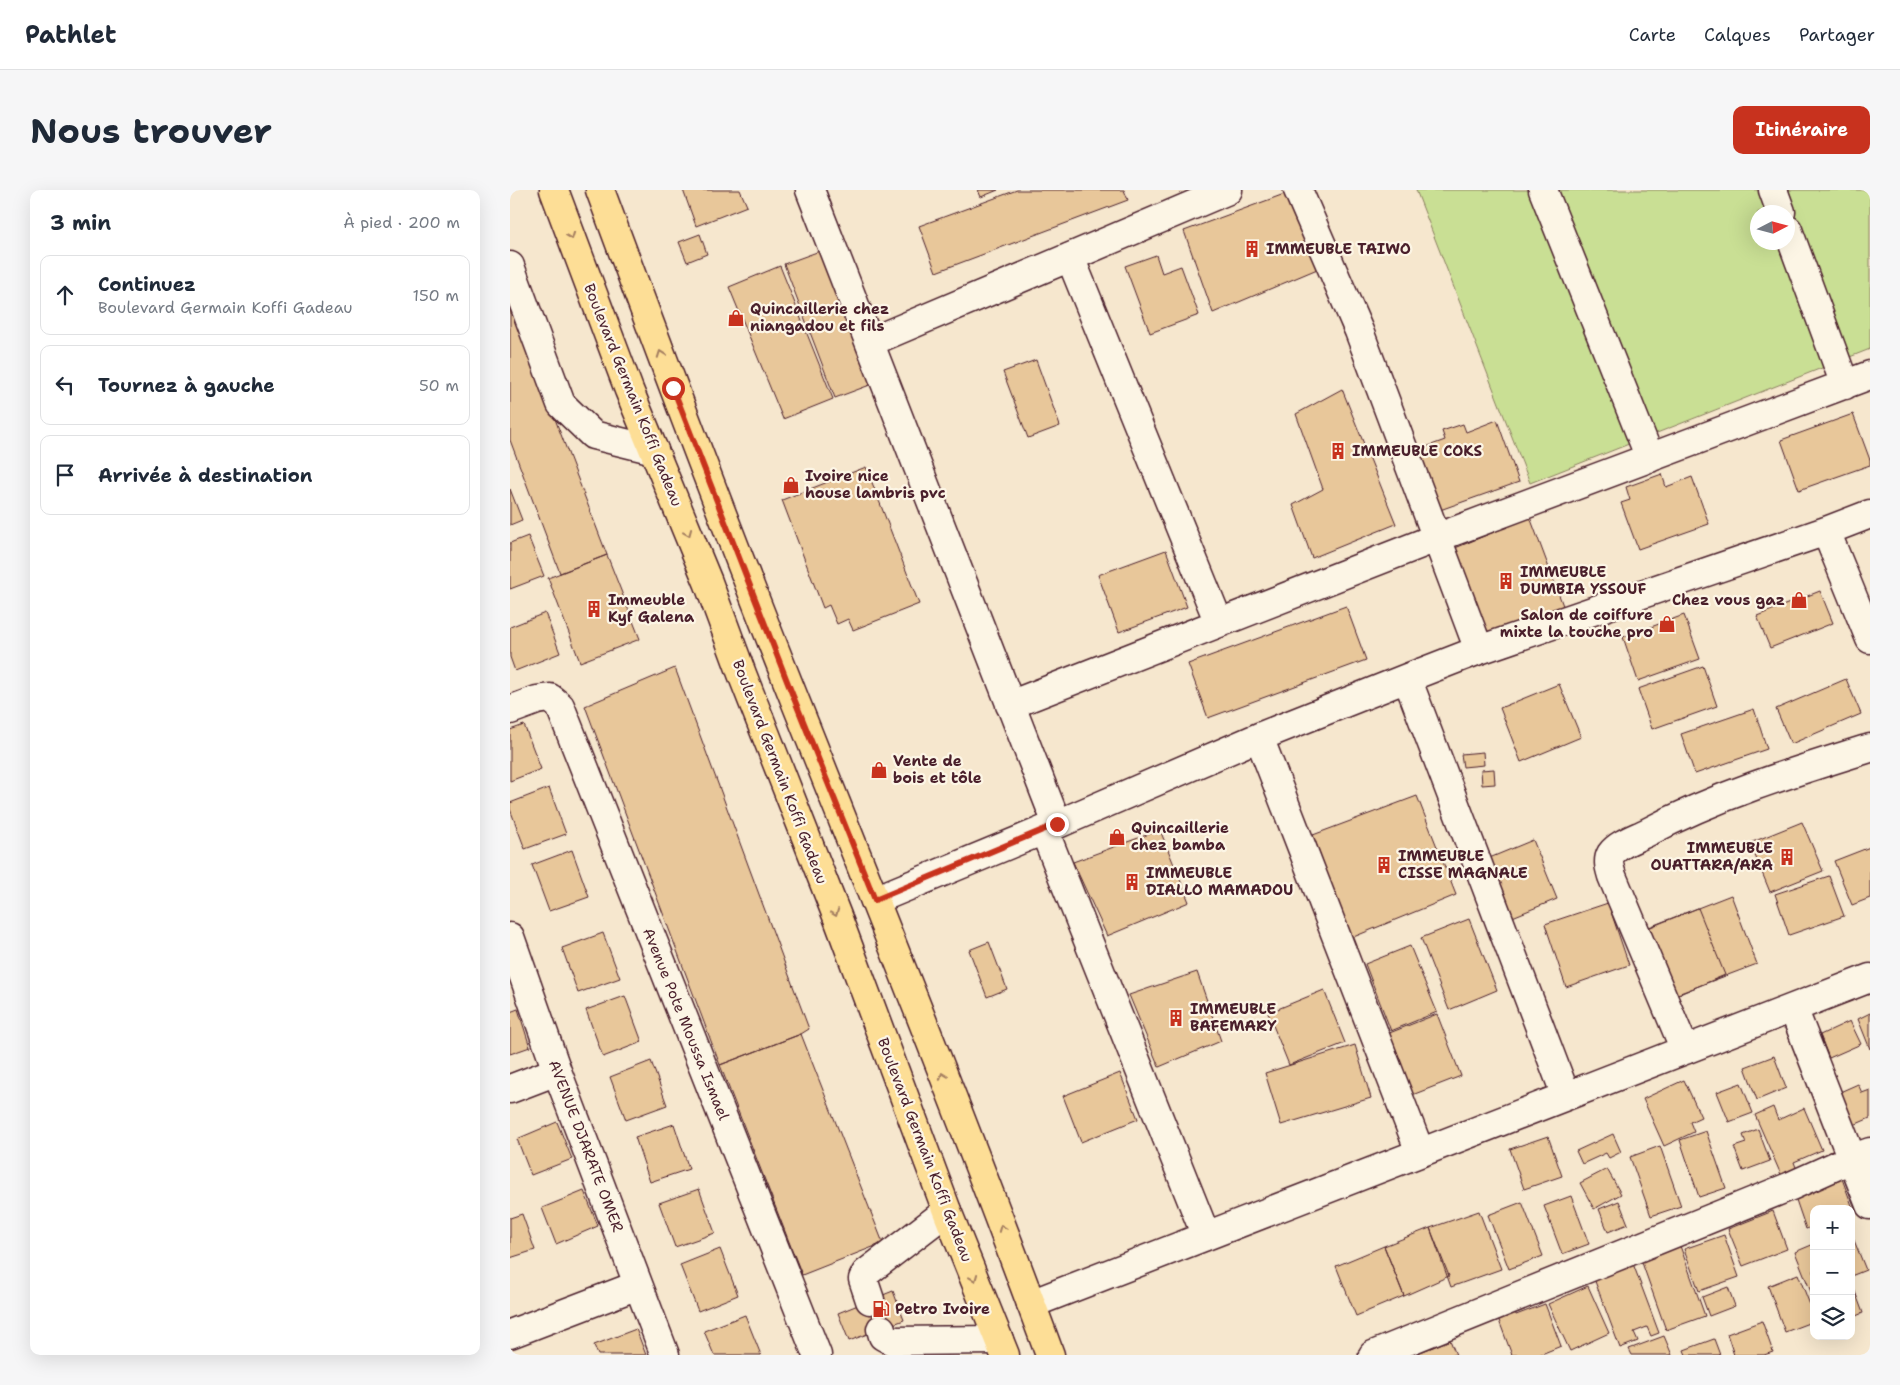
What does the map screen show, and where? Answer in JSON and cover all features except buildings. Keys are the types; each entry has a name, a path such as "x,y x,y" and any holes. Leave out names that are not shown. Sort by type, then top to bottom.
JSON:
{"main road":[{"name":"Boulevard Germain Koffi Gadeau","path":"554,190 629,390 708,582 840,925 947,1211 1002,1347"},
{"path":"600,190 680,406 875,900 1050,1355"}],"street":[{"path":"810,190 1010,704 1051,827 1206,1236"},
{"path":"870,342 1228,190"},
{"path":"1298,190 1358,330 1479,650"},
{"path":"1543,190 1650,458"},
{"path":"1773,190 1778,205"},
{"path":"1795,249 1845,384"},
{"path":"1070,257 1218,623"},
{"path":"510,266 561,404 593,435 654,450"},
{"path":"1010,704 1436,538 1870,375"},
{"path":"875,900 1051,827 1259,737 1479,650 1826,531 1870,514"},
{"path":"1826,531 1870,639"},
{"path":"1407,678 1566,1096"},
{"name":"Avenue Pote Moussa Ismael","path":"510,710 537,700 550,698 560,706 817,1355"},
{"path":"1259,737 1420,1152"},
{"path":"1685,1050 1612,876 1609,863 1611,855 1618,847 1668,821 1721,797 1870,748"},
{"name":"AVENUE DJARATE OMER","path":"510,937 558,1071 665,1355"},
{"path":"1031,1304 1870,978"},
{"path":"1793,1008 1861,1155 1870,1205"},
{"path":"510,1089 558,1071"},
{"path":"1373,1355 1791,1186 1861,1155"},
{"path":"870,1300 863,1280 866,1273 947,1211"},
{"path":"510,1334 638,1285"},
{"path":"881,1329 884,1336 892,1341 1002,1347"}],"green space":[{"path":"1416,190 1870,190 1870,349 1530,483"}],"place":[{"name":"IMMEUBLE TAIWO","path":"1252,249"},
{"name":"Quincaillerie chez niangadou et fils","path":"736,318"},
{"name":"IMMEUBLE COKS","path":"1338,451"},
{"name":"Ivoire nice house lambris pvc","path":"791,485"},
{"name":"IMMEUBLE DUMBIA YSSOUF","path":"1506,581"},
{"name":"Chez vous gaz","path":"1799,600"},
{"name":"Immeuble Kyf Galena","path":"594,609"},
{"name":"Salon de coiffure mixte la touche pro","path":"1667,624"},
{"name":"Vente de bois et tôle","path":"879,770"},
{"name":"Quincaillerie chez bamba","path":"1117,837"},
{"name":"IMMEUBLE OUATTARA/ARA","path":"1787,857"},
{"name":"IMMEUBLE CISSE MAGNALE","path":"1384,865"},
{"name":"IMMEUBLE DIALLO MAMADOU","path":"1132,882"},
{"name":"IMMEUBLE BAFEMARY","path":"1176,1018"},
{"name":"Petro Ivoire","path":"881,1309"}],"route":[{"path":"673,388 875,900 1057,824"}]}
